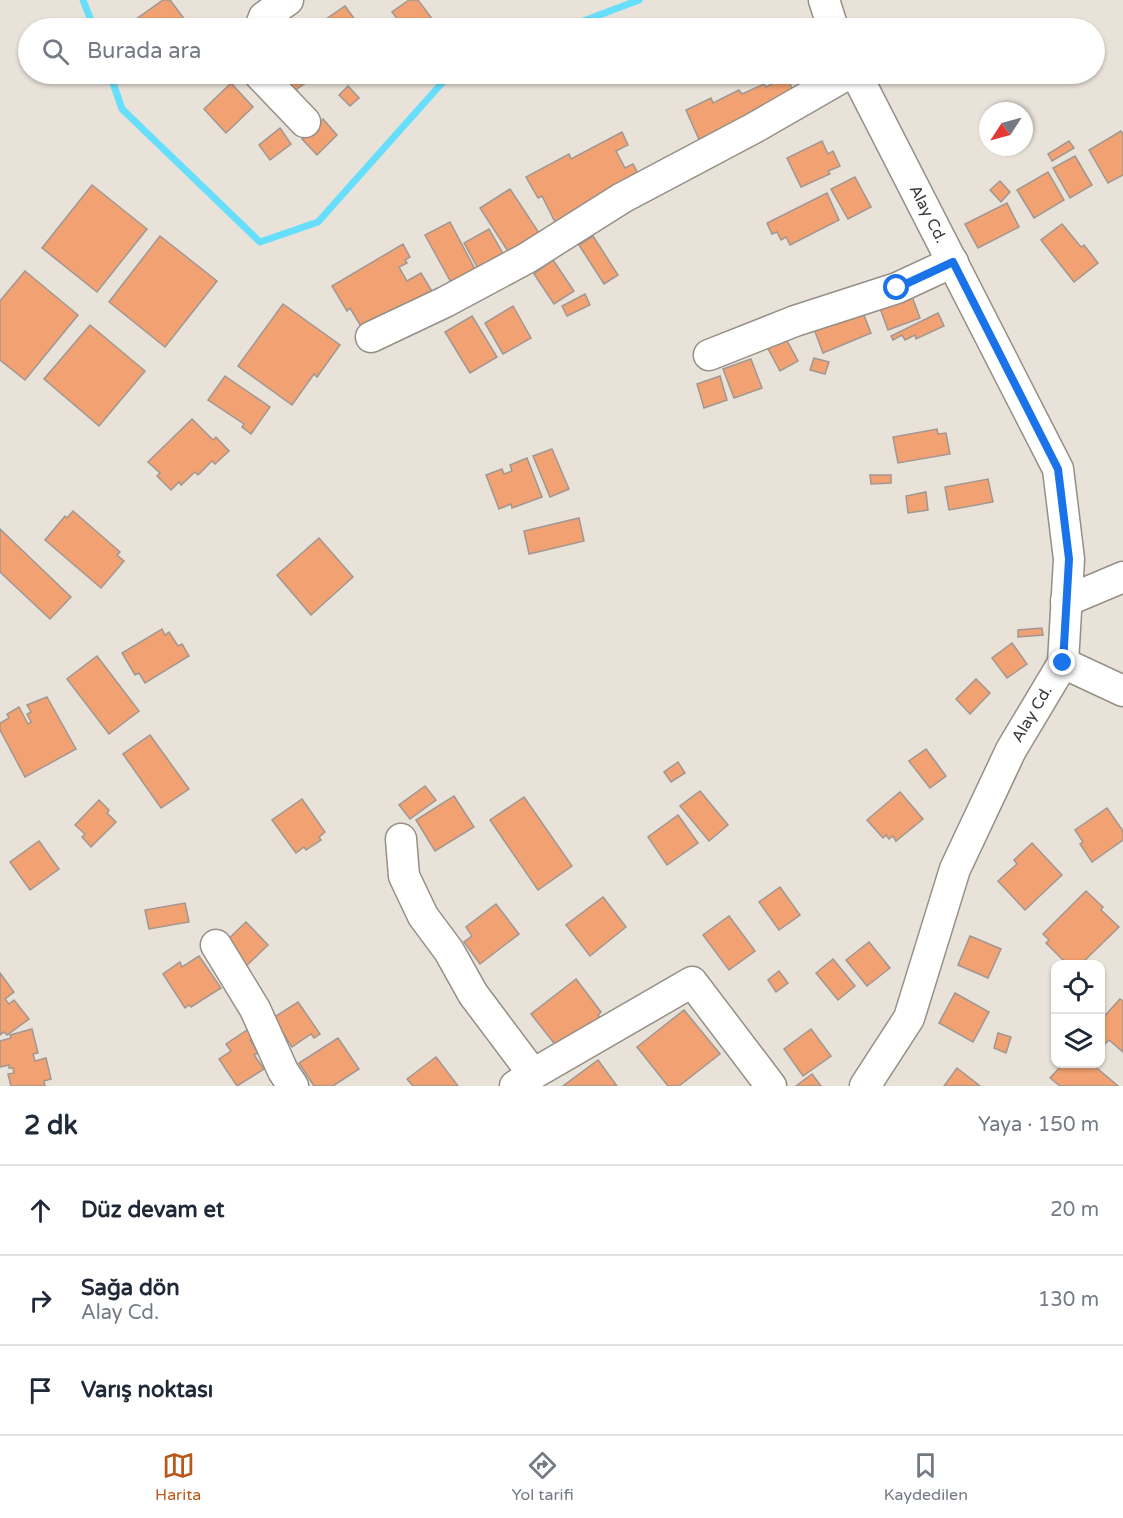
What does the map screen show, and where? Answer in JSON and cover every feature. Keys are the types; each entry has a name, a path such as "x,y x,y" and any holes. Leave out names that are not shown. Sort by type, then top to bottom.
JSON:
{"street":[{"path":"264,18 288,0"},
{"path":"269,84 305,122"},
{"path":"371,337 445,302 527,258 622,198 754,128 831,84"},
{"name":"Alay Cd.","path":"861,84 1058,469 1069,559 1063,663 1011,750 955,869 909,1018 865,1086"},
{"path":"709,355 795,321 897,288 953,262"},
{"path":"1066,601 1123,577"},
{"path":"1063,663 1123,691"},
{"path":"401,839 404,876 423,916 448,951 524,1080 692,982 771,1086"},
{"path":"216,945 255,1009 283,1071 293,1086"}],"building":[{"path":"163,0 170,0 184,18 138,18"},
{"path":"409,0 418,0 432,18 396,18 392,12"},
{"path":"345,6 354,18 328,18"},
{"path":"230,84 253,107 226,133 204,109"},
{"path":"285,84 304,84 291,93"},
{"path":"764,84 766,87 772,84 790,84 798,102 702,146 686,110 711,98 713,103 739,90 742,94"},
{"path":"348,86 359,98 350,106 339,95"},
{"path":"323,119 337,135 317,155 302,139"},
{"path":"280,128 291,144 270,160 259,145"},
{"path":"1121,131 1123,134 1123,175 1108,183 1089,150"},
{"path":"622,132 628,145 616,151 625,168 633,164 643,183 558,228 542,196 538,198 526,177 569,154 571,159"},
{"path":"822,141 828,154 833,151 840,166 828,171 830,174 801,187 787,158"},
{"path":"1069,141 1074,148 1052,161 1048,154"},
{"path":"1075,156 1092,185 1070,198 1053,168"},
{"path":"1048,172 1064,200 1034,218 1017,190"},
{"path":"855,177 871,207 848,219 831,189"},
{"path":"1000,181 1010,192 1001,202 990,190"},
{"path":"92,185 147,229 97,292 42,248"},
{"path":"510,189 541,236 511,256 480,208"},
{"path":"827,193 839,220 790,245 786,237 781,240 777,232 772,234 767,223"},
{"path":"1007,203 1019,227 978,248 965,224"},
{"path":"450,222 477,273 453,286 425,235"},
{"path":"1062,224 1081,247 1084,245 1098,263 1074,282 1041,240"},
{"path":"489,229 505,257 480,272 464,243"},
{"path":"160,236 217,281 165,347 109,302"},
{"path":"593,236 618,275 604,284 579,245"},
{"path":"403,244 410,257 405,260 407,263 399,267 407,281 421,273 436,298 368,338 350,308 347,311 332,286"},
{"path":"553,260 574,291 554,304 534,274"},
{"path":"25,271 78,315 25,380 0,360 0,301"},
{"path":"910,291 920,318 888,330 878,303"},
{"path":"585,294 590,305 567,316 562,306"},
{"path":"283,304 340,345 317,377 314,374 292,405 238,366"},
{"path":"513,306 531,338 503,354 485,323"},
{"path":"862,310 871,333 823,353 814,329"},
{"path":"938,313 944,326 916,339 915,335 905,340 902,335 893,340 891,336"},
{"path":"472,316 497,357 470,373 445,332"},
{"path":"90,325 145,371 99,426 44,379"},
{"path":"784,335 798,361 780,371 766,345"},
{"path":"814,358 829,362 825,374 810,370"},
{"path":"751,359 762,388 734,398 723,369"},
{"path":"225,376 270,407 251,434 242,427 244,424 208,400"},
{"path":"720,376 727,400 704,408 697,384"},
{"path":"192,419 213,440 216,437 229,451 215,464 212,461 198,475 195,472 181,485 179,482 171,490 157,476 160,473 148,462"},
{"path":"937,429 938,434 946,433 950,454 898,463 893,437"},
{"path":"552,449 569,489 550,497 533,456"},
{"path":"527,458 542,497 512,508 511,504 499,509 486,475 502,469 504,474 512,471 510,465"},
{"path":"870,475 891,475 891,483 871,484"},
{"path":"988,479 993,502 949,510 945,487"},
{"path":"926,492 928,510 908,513 906,496"},
{"path":"73,511 120,552 117,555 124,561 101,588 45,540 65,516 67,518"},
{"path":"579,518 584,541 529,554 524,531"},
{"path":"0,529 71,597 50,619 0,572"},
{"path":"319,538 353,577 311,615 277,575"},
{"path":"1042,628 1043,635 1018,637 1018,630"},
{"path":"162,629 165,635 169,632 178,646 182,644 189,656 145,683 139,673 135,675 122,653"},
{"path":"1012,643 1027,664 1007,678 992,658"},
{"path":"97,656 139,711 109,734 67,679"},
{"path":"976,679 990,693 970,714 956,699"},
{"path":"47,697 76,749 25,777 0,730 0,723 9,718 7,714 19,707 28,724 31,722 27,714 31,712 27,705"},
{"path":"150,735 189,789 161,808 123,754"},
{"path":"926,749 946,776 930,788 909,761"},
{"path":"678,762 685,773 671,782 664,772"},
{"path":"425,786 436,800 410,819 399,805"},
{"path":"700,791 728,825 709,841 680,806"},
{"path":"900,792 923,819 896,841 893,836 889,839 886,835 883,838 867,820"},
{"path":"454,796 474,827 435,851 416,820"},
{"path":"524,797 572,866 538,890 490,820"},
{"path":"302,799 325,832 319,837 321,840 306,850 304,847 296,853 272,820"},
{"path":"99,800 116,822 91,847 82,837 85,834 75,825"},
{"path":"1107,808 1123,831 1123,840 1092,862 1080,844 1083,842 1075,830"},
{"path":"678,815 698,843 667,865 648,837"},
{"path":"39,841 59,869 30,890 10,862"},
{"path":"1032,843 1062,875 1025,910 998,881 1017,864 1014,860"},
{"path":"780,887 800,915 779,930 759,902"},
{"path":"1086,891 1119,927 1085,960 1063,960 1046,943 1049,940 1043,934"},
{"path":"603,897 626,927 590,956 566,925"},
{"path":"185,903 189,922 149,929 145,910"},
{"path":"496,904 519,934 480,964 464,942 472,936 466,927"},
{"path":"729,916 755,951 729,970 703,935"},
{"path":"246,922 268,945 244,968 225,942"},
{"path":"970,936 1001,949 988,978 958,965"},
{"path":"869,942 890,968 867,986 846,960"},
{"path":"199,956 221,988 191,1007 189,1005 185,1008 163,974 180,962 182,967"},
{"path":"833,959 855,986 838,1000 816,973"},
{"path":"779,971 788,983 776,992 768,980"},
{"path":"0,973 14,992 5,999 9,1004 14,1000 29,1019 7,1035 4,1032 0,1035"},
{"path":"576,979 601,1012 598,1015 602,1020 561,1052 531,1014"},
{"path":"955,993 989,1012 973,1042 939,1023"},
{"path":"1120,999 1123,1001 1123,1052 1109,1040 1105,1044 1105,1016"},
{"path":"298,1002 320,1034 314,1038 311,1034 292,1047 273,1018"},
{"path":"684,1010 720,1054 679,1086 668,1086 637,1047"},
{"path":"250,1028 255,1036 250,1040 258,1053 254,1055 264,1069 237,1086 219,1059 231,1051 226,1044"},
{"path":"32,1029 38,1053 33,1054 35,1061 46,1058 51,1079 44,1081 45,1086 11,1086 8,1074 14,1073 13,1068 9,1068 9,1065 0,1067 0,1041 11,1038 10,1035"},
{"path":"811,1029 831,1056 803,1076 784,1049"},
{"path":"998,1033 1011,1037 1006,1053 994,1048"},
{"path":"338,1038 359,1069 333,1086 314,1086 299,1063"},
{"path":"436,1057 458,1086 413,1086 407,1079"},
{"path":"598,1060 617,1086 563,1086"},
{"path":"957,1068 980,1086 944,1086"},
{"path":"1059,1068 1097,1068 1118,1086 1060,1086 1050,1078"},
{"path":"812,1074 821,1086 796,1086"}],"waterway":[{"path":"83,0 90,18"},
{"path":"591,18 639,0"},
{"path":"113,84 122,109 260,242 318,222 441,84"}],"route":[{"path":"897,288 953,262 1058,469 1069,559 1063,663"}]}
